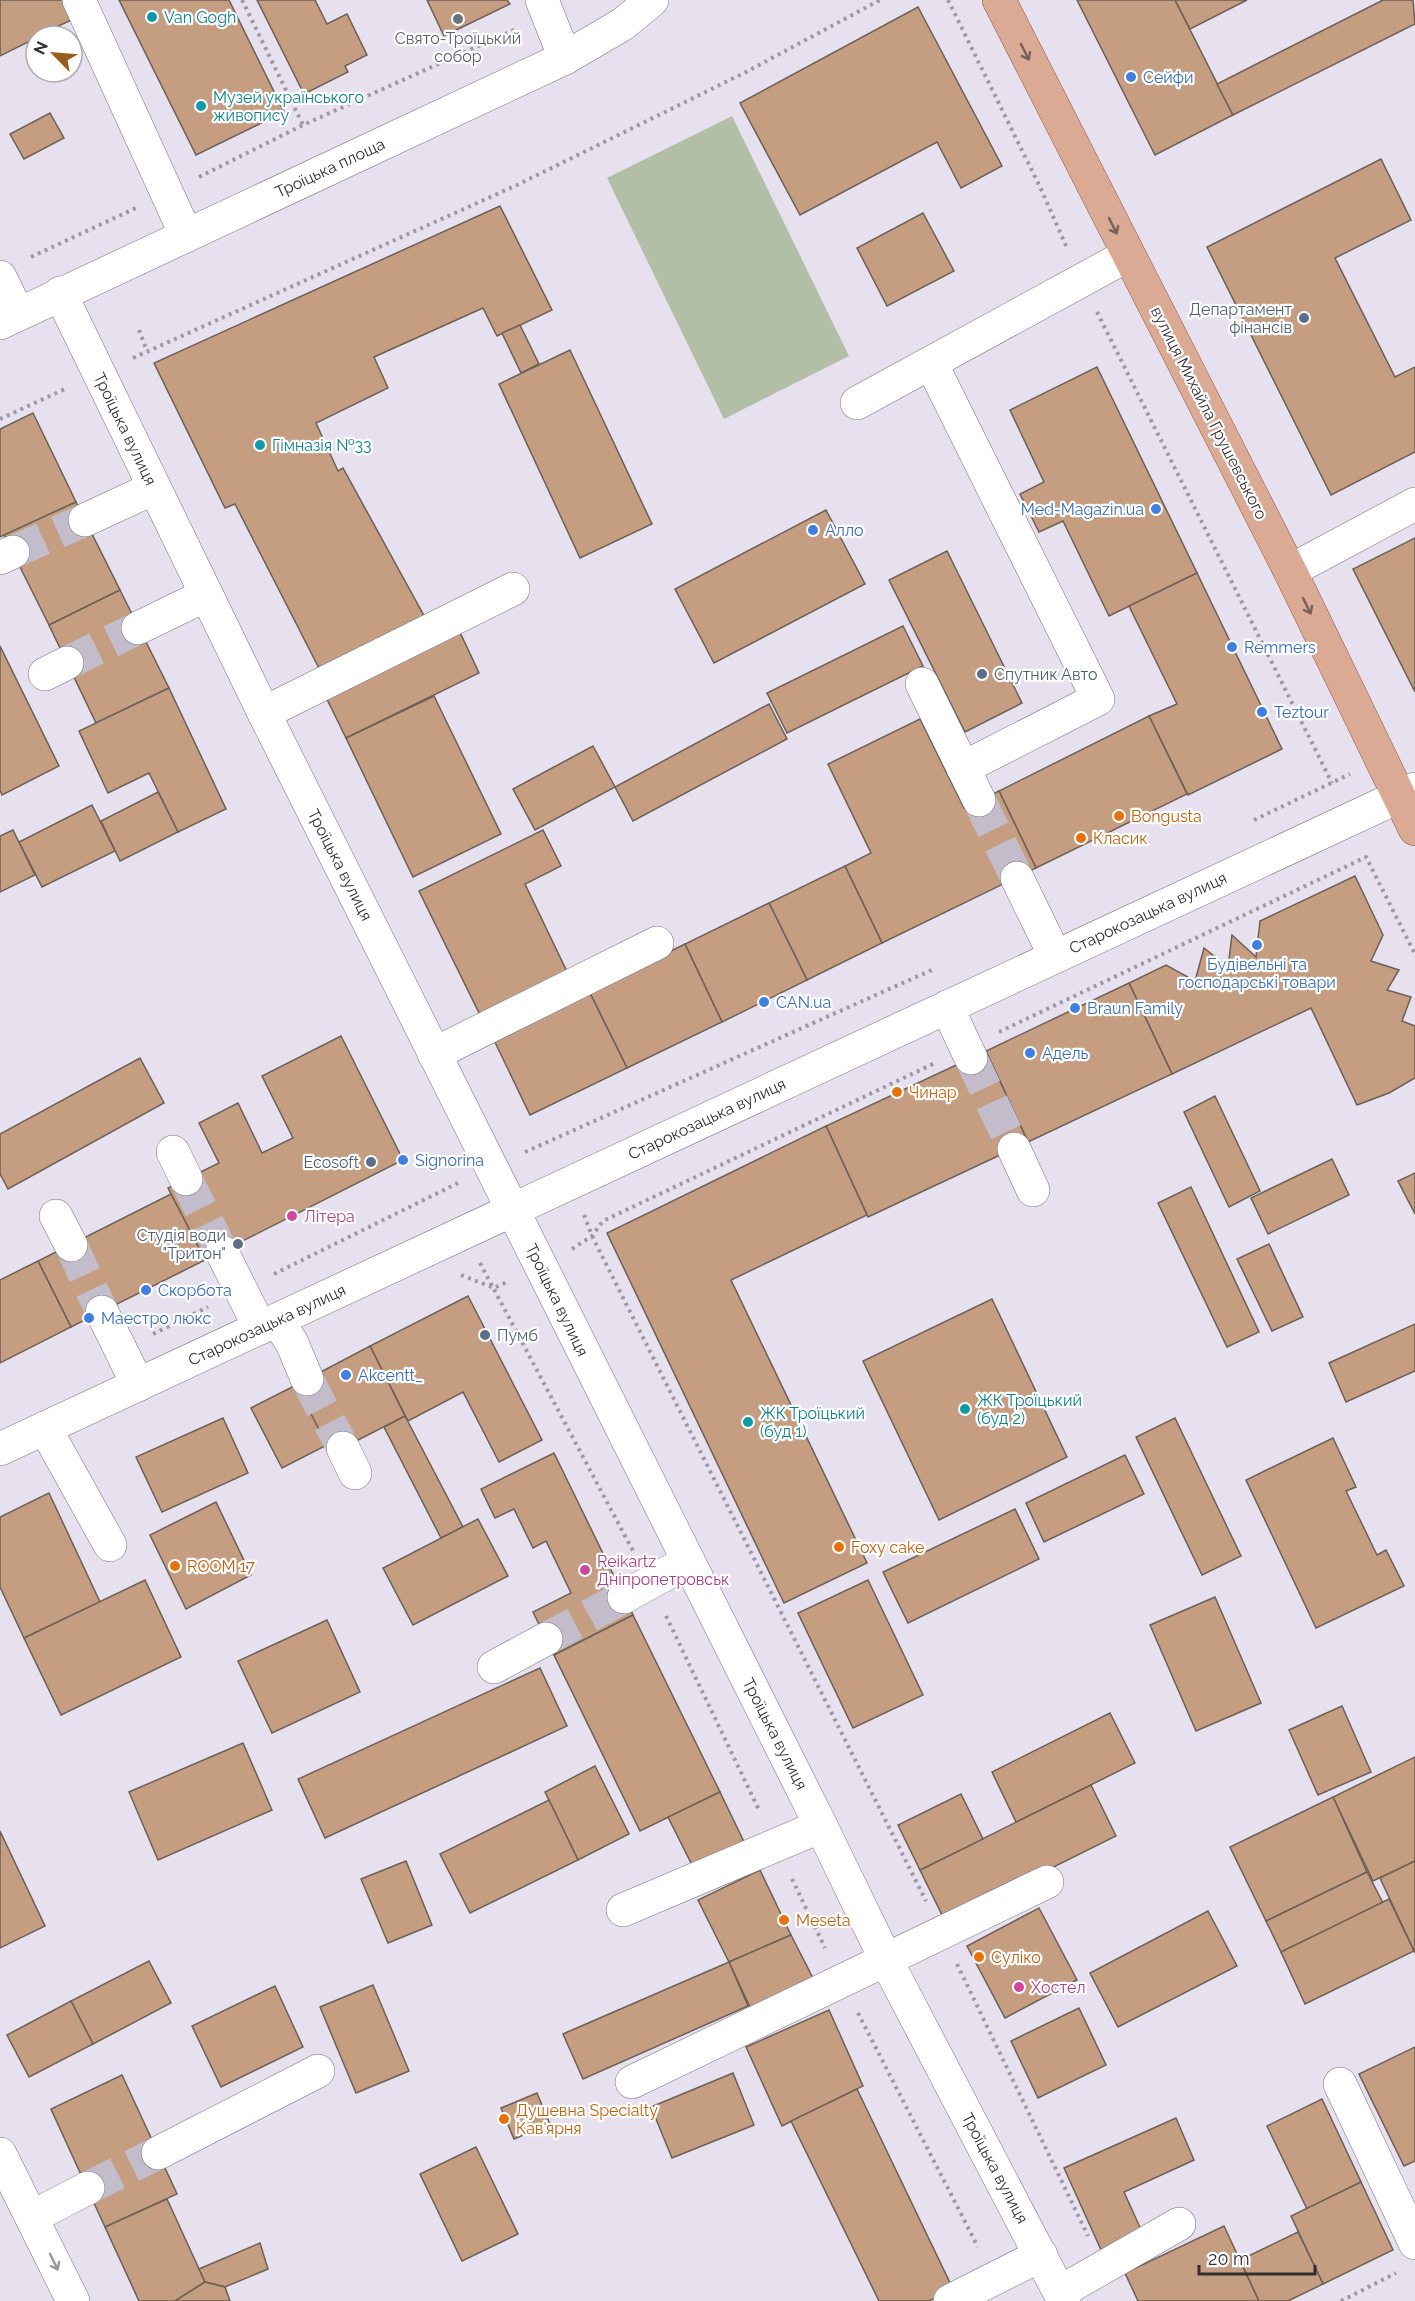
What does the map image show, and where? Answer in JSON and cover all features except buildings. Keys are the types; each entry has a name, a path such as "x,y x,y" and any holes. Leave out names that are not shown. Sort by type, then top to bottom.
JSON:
{"main road":[{"name":"вулиця Михайла Грушевського","path":"999,0 1290,571 1407,792 1415,829"}],"street":[{"path":"79,0 186,235"},
{"name":"Троїцька площа","path":"9,319 60,293 565,58 623,24 651,0"},
{"path":"545,7 565,58"},
{"path":"857,403 1128,255"},
{"path":"9,319 11,269"},
{"name":"Троїцька вулиця","path":"60,293 264,713 886,1960 1062,2296"},
{"path":"931,363 1098,699 963,768"},
{"path":"85,520 154,488"},
{"path":"1290,571 1415,504"},
{"path":"264,713 513,589"},
{"path":"138,628 206,595"},
{"path":"922,684 979,800"},
{"name":"Старокозацька вулиця","path":"0,1449 1407,792"},
{"path":"1017,878 1054,956"},
{"path":"435,1054 657,942"},
{"path":"947,1007 969,1053"},
{"path":"1014,1149 1033,1190"},
{"path":"56,1216 71,1245"},
{"path":"222,1252 268,1324 292,1344 307,1379"},
{"path":"102,1311 138,1385"},
{"path":"45,1428 110,1545"},
{"path":"637,1590 687,1562"},
{"path":"494,1666 546,1639"},
{"path":"623,1910 821,1826"},
{"path":"632,2082 1047,1882"},
{"path":"158,2153 318,2071"},
{"path":"1340,2084 1410,2256"},
{"path":"0,2154 73,2301"},
{"path":"32,2217 88,2188"},
{"path":"1062,2296 1103,2267 1179,2224"},
{"path":"951,2301 1041,2255"}],"path":[{"path":"242,0 303,125"},
{"path":"133,358 517,185 746,72 880,0"},
{"path":"948,0 1041,189 1082,280 1332,783 1248,823"},
{"path":"11,269 545,7"},
{"path":"139,330 147,351"},
{"path":"0,419 73,385"},
{"path":"1103,2267 942,1933 592,1236 603,1221 969,1053 1366,857 1415,954"},
{"path":"554,1141 941,966"},
{"path":"494,1288 637,1590 775,1845 841,1982 994,2279"},
{"path":"1341,2301 1410,2256"}],"green space":[{"path":"732,116 849,356 724,419 607,178"}],"tunnel":[{"path":"13,552 85,520"},
{"path":"67,663 138,628"},
{"path":"979,800 1017,878"},
{"path":"971,1058 1014,1149"},
{"path":"186,1179 222,1252"},
{"path":"71,1245 102,1312"},
{"path":"307,1379 343,1448"},
{"path":"546,1639 624,1597"},
{"path":"88,2188 158,2153"}],"place":[{"name":"Van Gogh","path":"152,17"},
{"name":"Свято-Троїцький собор","path":"458,19"},
{"name":"Сейфи","path":"1131,77"},
{"name":"Музей українського живопису","path":"201,106"},
{"name":"Департамент фінансів","path":"1304,318"},
{"name":"Гімназія №33","path":"260,445"},
{"name":"Med-Magazin.ua","path":"1156,509"},
{"name":"Алло","path":"813,530"},
{"name":"Remmers","path":"1232,647"},
{"name":"Спутник Авто","path":"982,674"},
{"name":"Teztour","path":"1262,712"},
{"name":"Bongusta","path":"1119,816"},
{"name":"Класик","path":"1081,838"},
{"name":"Будівельні та господарські товари","path":"1257,945"},
{"name":"CAN.ua","path":"764,1002"},
{"name":"Braun Family","path":"1075,1008"},
{"name":"Адель","path":"1030,1053"},
{"name":"Чинар","path":"897,1092"},
{"name":"Signorina","path":"403,1160"},
{"name":"Ecosoft","path":"371,1162"},
{"name":"Літера","path":"292,1216"},
{"name":"Студія води \"Тритон\"","path":"238,1244"},
{"name":"Скорбота","path":"146,1290"},
{"name":"Маестро люкс","path":"89,1318"},
{"name":"Пумб","path":"485,1335"},
{"name":"Akcentt_","path":"346,1375"},
{"name":"ЖК Троїцький (буд 2)","path":"965,1409"},
{"name":"ЖК Троїцький (буд 1)","path":"748,1422"},
{"name":"Foxy cake","path":"839,1547"},
{"name":"ROOM 17","path":"175,1566"},
{"name":"Reikartz Дніпропетровськ","path":"585,1570"},
{"name":"Meseta","path":"784,1920"},
{"name":"Суліко","path":"979,1957"},
{"name":"Хостел","path":"1019,1987"},
{"name":"Душевна Specialty Кав'ярня","path":"504,2119"}]}
